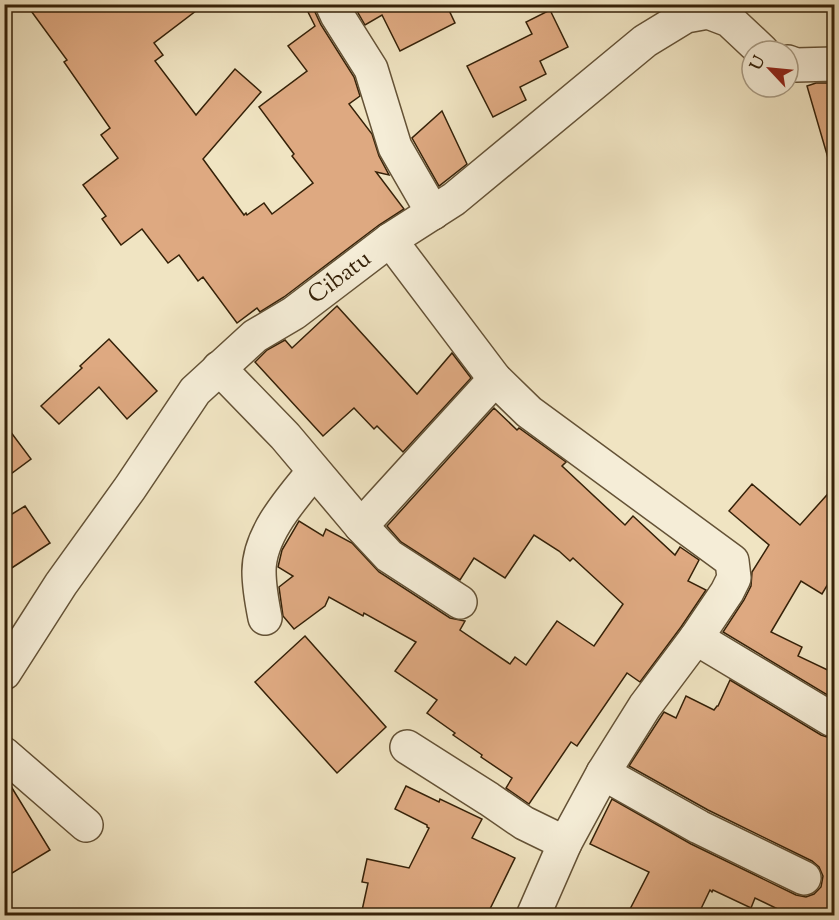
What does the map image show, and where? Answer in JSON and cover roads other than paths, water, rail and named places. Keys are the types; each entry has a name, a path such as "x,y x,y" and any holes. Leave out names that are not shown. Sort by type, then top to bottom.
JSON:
{"street":[{"path":"332,4 372,69 395,147 433,213"},
{"name":"Cibatu","path":"4,673 61,584 130,488 195,391 255,336 294,313 390,240 454,199 645,41 686,16 708,12 729,20 749,39"},
{"path":"800,65 834,64"},
{"path":"390,240 495,379 529,412 732,561 734,578 727,592 645,706 603,773 565,843 533,915"},
{"path":"219,368 285,436 389,556 460,602"},
{"path":"361,526 495,379"},
{"path":"265,618 258,570 261,551 288,503 314,471"},
{"path":"696,638 831,719"},
{"path":"407,747 524,823 565,843"},
{"path":"4,754 86,825"},
{"path":"603,773 699,827 804,878"}]}
